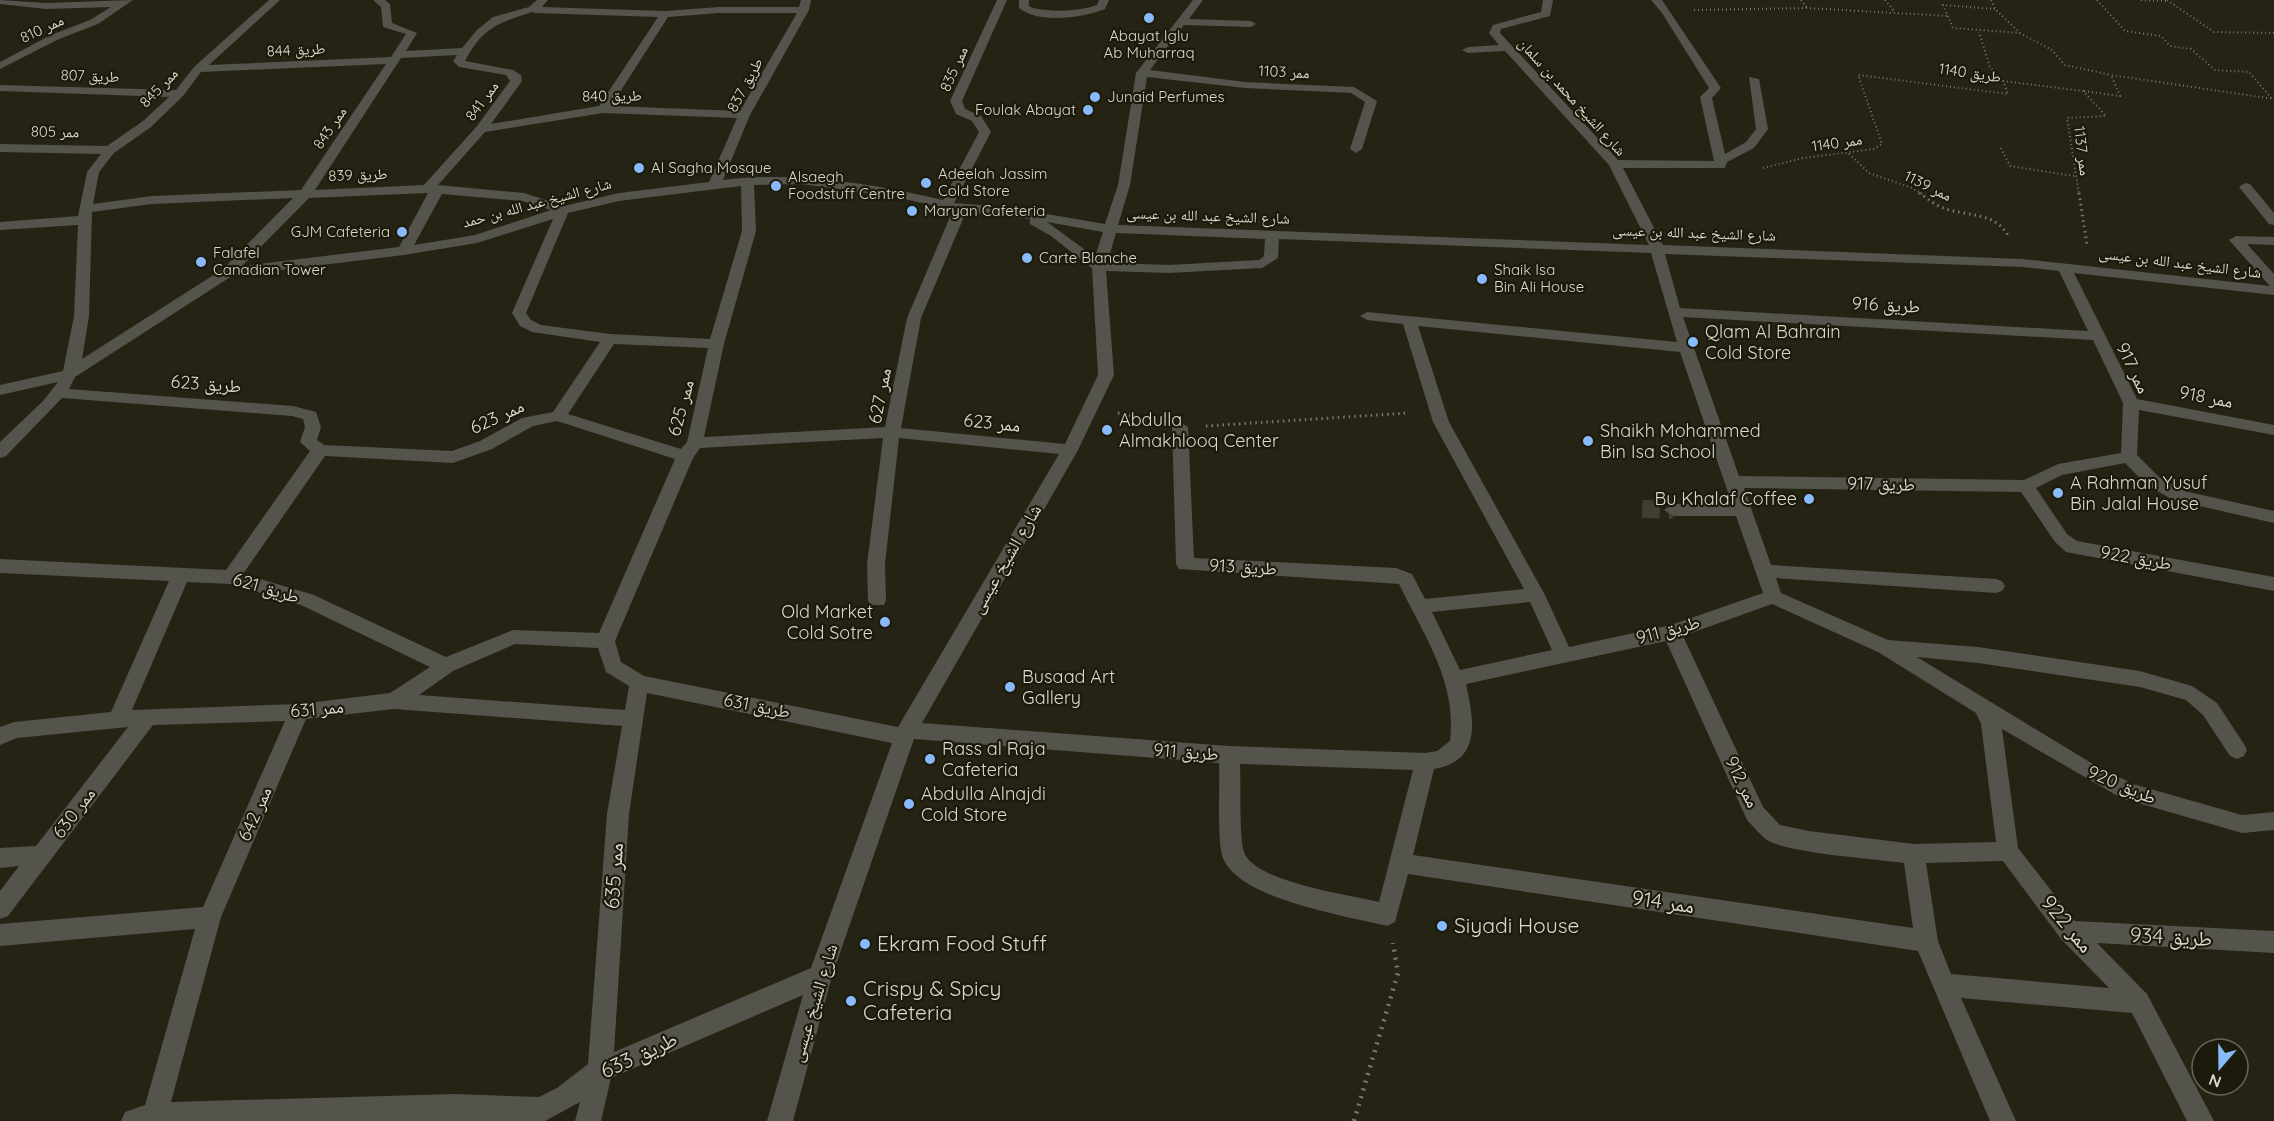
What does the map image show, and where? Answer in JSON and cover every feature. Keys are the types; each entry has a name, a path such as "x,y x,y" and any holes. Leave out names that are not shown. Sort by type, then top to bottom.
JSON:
{"street":[{"name":"ممر 845","path":"70,374 78,342 85,214 93,172 110,150 147,124 179,94 198,69 275,0"},
{"name":"ممر 843","path":"228,272 306,193 412,33 387,25 386,6 378,0"},
{"path":"535,10 543,0"},
{"name":"ممر 835","path":"954,206 985,132 977,119 960,111 956,101 1002,0"},
{"path":"1024,0 1023,5 1027,10 1042,13 1090,11 1101,7 1104,0"},
{"name":"شارع الشيخ عيسى","path":"780,1121 820,976 906,733 1070,450 1106,375 1099,267 1124,185 1143,73 1198,0"},
{"name":"شارع الشيخ محمد بن سلمان","path":"1548,0 1546,14 1497,27 1494,33 1615,165 1658,248"},
{"path":"1656,0 1666,11 1715,88 1707,98 1721,162"},
{"path":"0,1 46,6 126,1"},
{"name":"ممر 810","path":"0,66 54,37 94,22 126,1"},
{"path":"464,51 496,19 535,10 665,14 722,5 805,5"},
{"name":"طريق 837","path":"714,186 744,115 805,5"},
{"path":"603,109 665,14"},
{"path":"1181,22 1251,24"},
{"path":"1468,50 1507,48"},
{"name":"طريق 844","path":"198,69 464,51"},
{"name":"ممر 841","path":"404,251 433,189 516,81 515,75 463,65 459,61 464,51"},
{"name":"ممر 1103","path":"1143,73 1245,85 1354,90 1371,101 1356,149"},
{"path":"1615,165 1721,162 1733,156 1753,143 1762,129 1753,79"},
{"name":"طريق 807","path":"0,88 179,94"},
{"name":"طريق 840","path":"481,129 603,109 744,115"},
{"name":"ممر 805","path":"0,148 110,150"},
{"name":"شارع الشيخ عبد الله بن حمد","path":"0,390 70,374 228,272 404,251 477,239 522,226 563,210 620,197 747,181 801,180 896,192 954,206 1005,211 1111,229"},
{"name":"ممر 625","path":"604,641 690,449 716,344 749,231 747,181"},
{"path":"2245,187 2274,221"},
{"name":"طريق 839","path":"85,214 152,200 433,189 524,197 563,210"},
{"name":"ممر 627","path":"876,600 876,564 892,432 914,318 954,206"},
{"path":"563,210 519,313 525,323 537,329 610,339 716,344"},
{"name":"شارع الشيخ عبد الله بن حمد","path":"1005,211 1032,219 1056,233 1099,267"},
{"path":"0,226 85,214"},
{"name":"شارع الشيخ عبد الله بن عيسى","path":"1111,229 2022,263 2274,291"},
{"path":"1099,267 1169,269 1262,264 1271,258 1272,235"},
{"path":"2274,242 2236,240 2274,283"},
{"path":"1658,248 1674,312 1735,482 1773,597 1885,647 1984,708"},
{"name":"ممر 917","path":"2064,267 2131,403 2129,457"},
{"name":"طريق 916","path":"1674,312 2096,336"},
{"path":"1367,316 1688,348"},
{"path":"1409,320 1437,411 1536,595 1564,656"},
{"path":"558,416 610,339"},
{"path":"0,452 57,393 70,374"},
{"name":"طريق 623","path":"57,393 294,411 310,416 313,427 308,442 320,450"},
{"name":"ممر 918","path":"2131,403 2274,430"},
{"name":"ممر 623","path":"320,450 453,457 486,445 528,422 558,416 690,449 892,432 1070,450"},
{"name":"طريق 913","path":"1180,428 1185,564 1396,575 1406,579 1455,679 1463,715 1460,745"},
{"path":"231,577 320,450"},
{"path":"2026,486 2058,470 2129,457 2153,481 2172,493 2273,519"},
{"name":"طريق 917","path":"1735,482 2026,486"},
{"name":"طريق 922","path":"2026,486 2061,538 2072,547 2274,584"},
{"path":"1673,510 1743,510"},
{"name":"طريق 621","path":"0,566 231,577 307,600 446,666"},
{"path":"1764,571 1996,586"},
{"path":"117,721 181,574"},
{"path":"1421,606 1536,595"},
{"name":"طريق 911","path":"1455,679 1672,632 1773,597"},
{"name":"ممر 912","path":"1672,632 1755,813 1774,833 1809,841 1914,854 2008,851"},
{"path":"394,701 446,666 513,637 604,641"},
{"name":"طريق 631","path":"604,641 613,667 639,683 906,733"},
{"path":"1885,647 1978,654 2117,675 2192,694 2215,715 2237,750"},
{"name":"ممر 635","path":"588,1121 600,1070 618,814 639,683"},
{"name":"ممر 631","path":"0,737 14,730 148,717 299,712 394,701 634,719"},
{"name":"طريق 920","path":"1984,708 2086,770 2128,792 2242,824 2274,821"},
{"name":"ممر 922","path":"1984,708 1991,724 2008,851 2069,931 2139,1002 2201,1121"},
{"name":"ممر 642","path":"145,1118 210,917 299,712"},
{"name":"ممر 630","path":"0,909 148,717"},
{"name":"طريق 911","path":"906,733 1229,755 1425,762 1442,759 1460,745"},
{"path":"1229,755 1233,855 1246,872 1271,886 1388,915 1425,762"},
{"path":"1914,854 1926,940 1943,985 2003,1121"},
{"path":"0,858 42,855"},
{"name":"ممر 914","path":"1400,863 1926,940"},
{"path":"0,935 210,917"},
{"name":"طريق 934","path":"2069,931 2274,942"},
{"name":"طريق 633","path":"145,1118 452,1114 541,1110 566,1097 600,1070 820,976"},
{"path":"1943,985 2139,1002"}],"path":[{"path":"1801,0 1807,9"},
{"path":"1885,0 1895,13"},
{"path":"1991,0 1995,9 2020,33 2052,50 2065,65 2111,75 2273,99"},
{"path":"2097,0 2125,31 2162,36 2170,46 2191,49 2215,70 2249,72 2273,99"},
{"path":"2141,0 2167,1 2214,32 2274,33"},
{"path":"1995,9 1943,5 1953,28 1979,32 2020,33"},
{"path":"1666,11 1807,9 1948,16"},
{"name":"طريق 1140","path":"1858,75 2008,94 2003,81 1990,67 1979,32"},
{"name":"ممر 1140","path":"1721,162 1756,170 1846,151 1874,148 1882,144 1858,75"},
{"path":"2003,81 2120,96 2111,75"},
{"name":"ممر 1137","path":"2083,91 2106,116 2067,118 2074,176 2091,269"},
{"path":"2001,148 2010,166 2074,176"},
{"name":"ممر 1139","path":"1846,151 1869,173 1912,188 1942,208 1992,219 2003,226 2022,263"},
{"path":"1091,407 1180,428 1437,411"},
{"path":"1354,1121 1398,973 1388,915"}],"tunnel":[{"path":"1642,509 1673,510"}],"place":[{"name":"Abayat Iglu Ab Muharraq","path":"1149,18"},
{"name":"Junaid Perfumes","path":"1095,97"},
{"name":"Foulak Abayat","path":"1088,110"},
{"name":"Al Sagha Mosque","path":"639,168"},
{"name":"Adeelah Jassim Cold Store","path":"926,183"},
{"name":"Alsaegh Foodstuff Centre","path":"776,186"},
{"name":"Maryan Cafeteria","path":"912,211"},
{"name":"GJM Cafeteria","path":"402,232"},
{"name":"Carte Blanche","path":"1027,258"},
{"name":"Falafel Canadian Tower","path":"201,262"},
{"name":"Shaik Isa Bin Ali House","path":"1482,279"},
{"name":"Qlam Al Bahrain Cold Store","path":"1693,342"},
{"name":"Abdulla Almakhlooq Center","path":"1107,430"},
{"name":"Shaikh Mohammed Bin Isa School","path":"1588,441"},
{"name":"A Rahman Yusuf Bin Jalal House","path":"2058,493"},
{"name":"Bu Khalaf Coffee","path":"1809,499"},
{"name":"Old Market Cold Sotre","path":"885,622"},
{"name":"Busaad Art Gallery","path":"1010,687"},
{"name":"Rass al Raja Cafeteria","path":"930,759"},
{"name":"Abdulla Alnajdi Cold Store","path":"909,804"},
{"name":"Siyadi House","path":"1442,926"},
{"name":"Ekram Food Stuff","path":"865,944"},
{"name":"Crispy & Spicy Cafeteria","path":"851,1001"}]}
